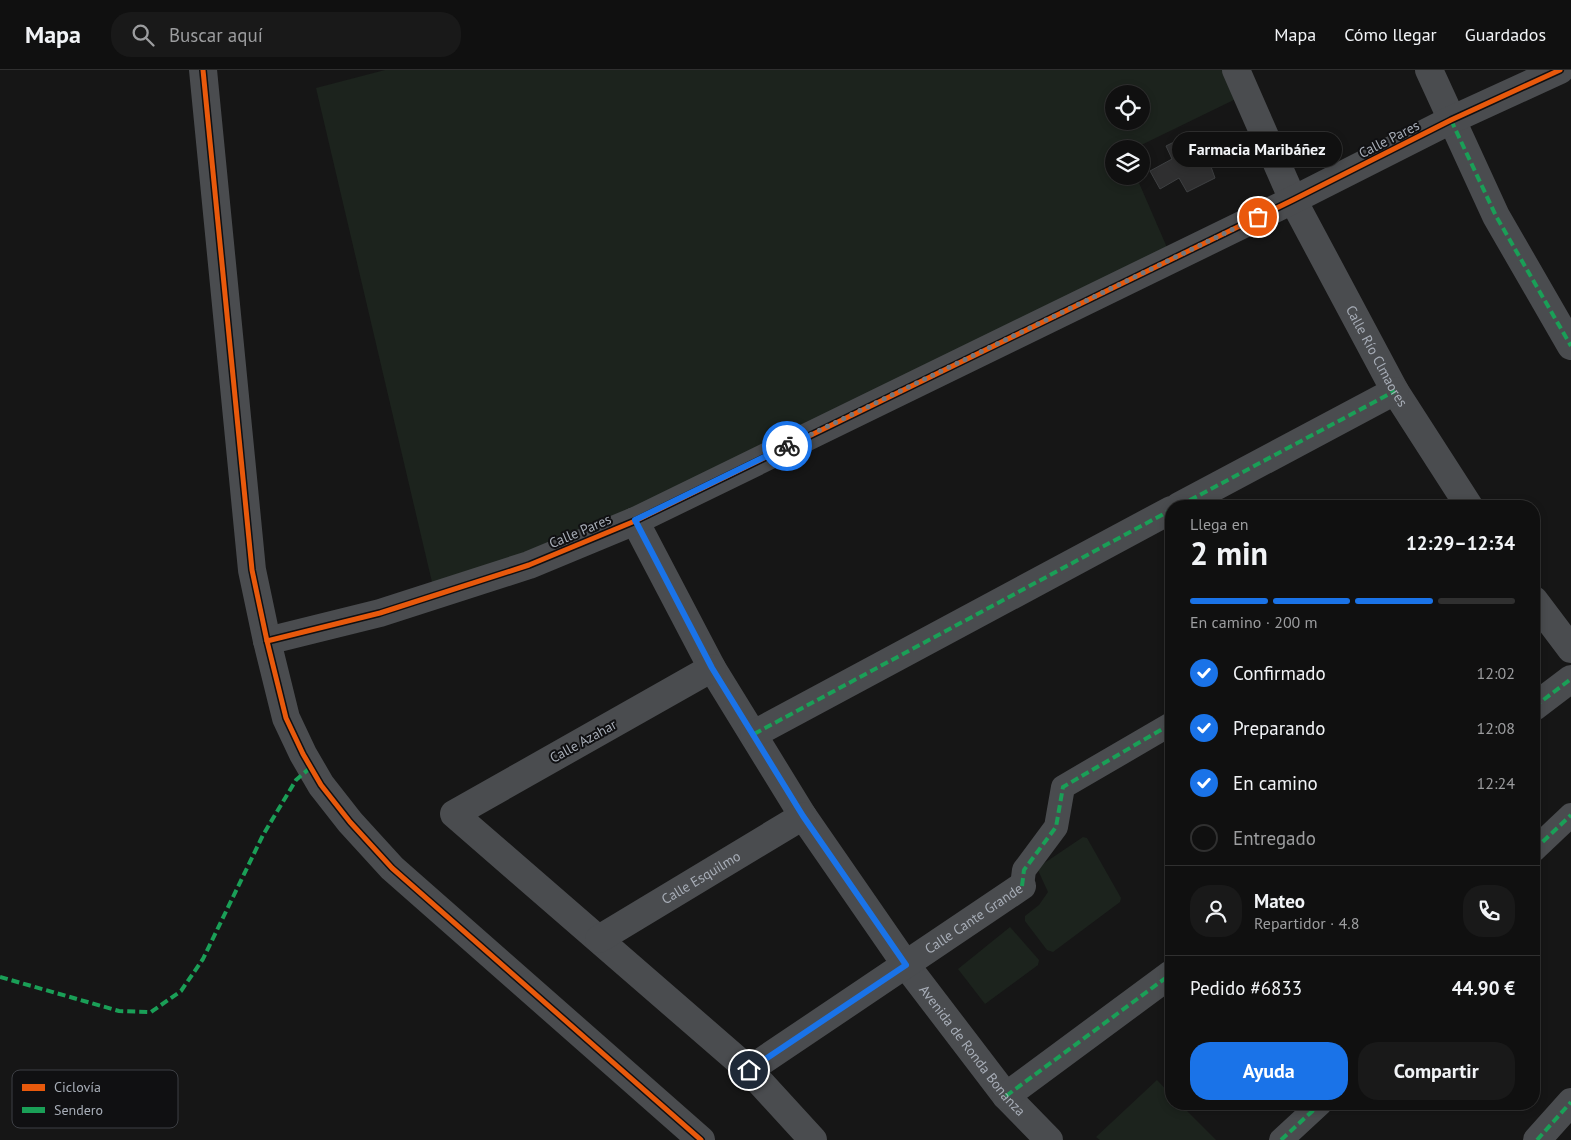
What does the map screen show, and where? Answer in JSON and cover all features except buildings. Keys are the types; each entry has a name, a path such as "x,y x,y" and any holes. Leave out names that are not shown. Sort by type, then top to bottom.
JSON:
{"street":[{"path":"203,70 252,570 267,641 290,727 321,786 350,822 392,868 701,1140"},
{"name":"Calle Río Clmaores","path":"1236,70 1293,200 1395,391 1465,500"},
{"path":"1429,70 1496,216 1571,346"},
{"name":"Calle Pares","path":"267,641 380,613 529,565 635,520 1293,200 1451,120 1560,70"},
{"path":"1190,500 1395,391"},
{"path":"754,734 1165,513"},
{"name":"Avenida de Ronda Bonanza","path":"635,520 712,668 803,816 906,965 1006,1096 1049,1140"},
{"path":"1540,608 1571,650"},
{"name":"Calle Azahar","path":"599,939 454,814 712,668"},
{"path":"1540,702 1571,679"},
{"name":"Calle Cante Grande","path":"749,1070 1022,886 1024,870 1056,827 1063,787 1165,728"},
{"path":"1540,844 1571,815"},
{"name":"Calle Esquilmo","path":"599,939 803,816"},
{"path":"599,939 749,1070 813,1140"},
{"path":"1006,1096 1165,978"},
{"path":"1537,1140 1571,1102"},
{"path":"1281,1140 1314,1110"}],"shaded area":[{"path":"385,70 1236,70 1246,94 1150,141 1105,140 1105,185 1140,185 1172,259 635,521 435,595 316,88"},
{"path":"1083,837 1087,838 1121,898 1120,902 1053,952 1047,950 1025,921 1025,916 1039,905 1048,892 1037,868"},
{"path":"1010,927 1039,960 1038,965 985,1004 958,969"},
{"path":"1157,1080 1165,1089 1165,1110 1186,1110 1216,1140 1100,1140 1096,1137"}],"marked path":[{"path":"1451,120 1496,216 1571,346"},
{"path":"1190,500 1395,391"},
{"path":"754,734 1165,513"},
{"path":"1540,702 1571,679"},
{"path":"1022,886 1024,870 1056,827 1063,787 1165,728"},
{"path":"0,977 119,1011 151,1012 181,991 203,959 263,835 296,780 311,767"},
{"path":"1540,844 1571,815"},
{"path":"1006,1096 1165,978"},
{"path":"1537,1140 1571,1102"},
{"path":"1281,1140 1314,1110"}],"cycle path":[{"path":"203,70 252,570 286,718 303,754 321,785 350,822 392,868 701,1140"},
{"path":"267,641 380,613 529,565 635,521 1293,200 1451,120 1560,70"}],"way so far":[{"path":"787,446 1258,217"}],"place":[{"name":"Farmacia Maribáñez","path":"1258,217"}],"route":[{"path":"749,1070 906,965 803,816 712,668 635,520 787,446"}]}
